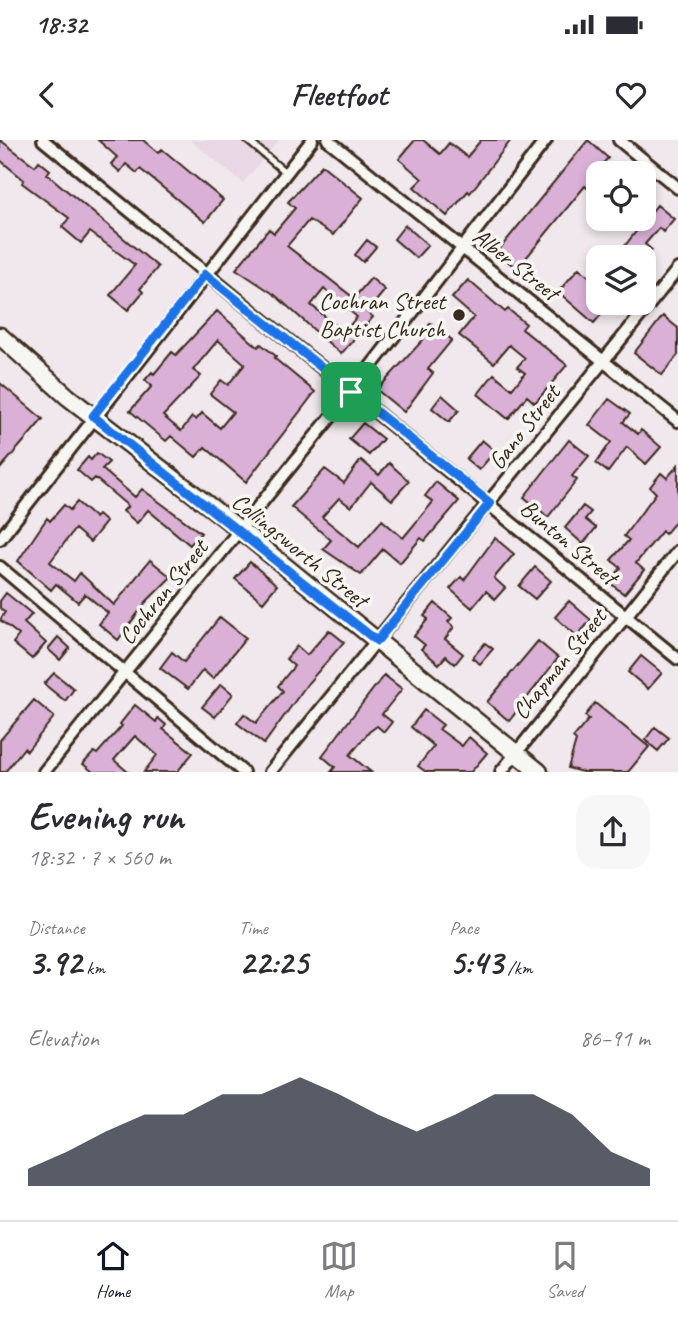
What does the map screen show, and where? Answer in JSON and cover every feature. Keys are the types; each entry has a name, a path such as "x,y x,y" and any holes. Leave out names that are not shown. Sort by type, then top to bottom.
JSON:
{"main road":[{"name":"Collingsworth Street","path":"0,336 93,416 239,529 539,772"}],"street":[{"name":"Bunton Street","path":"43,140 678,659"},
{"name":"Alber Street","path":"328,140 678,421"},
{"name":"Cochran Street","path":"44,772 351,392 546,140"},
{"path":"619,140 678,188"},
{"path":"0,539 307,142"},
{"name":"Gano Street","path":"270,772 678,269"},
{"name":"Chapman Street","path":"501,772 678,551"},
{"path":"0,568 243,772"}],"lane":[{"path":"247,140 285,172"}],"shaded area":[{"path":"190,140 279,140 243,183"}],"building":[{"path":"0,140 35,166 39,161 50,170 47,174 158,267 140,289 143,292 128,310 110,295 135,265 90,232 81,243 62,227 69,218 22,183 24,180 0,160"},
{"path":"98,140 143,140 158,153 162,149 223,200 205,222 140,169 137,173 126,164 120,172 111,164 117,157"},
{"path":"415,140 423,140 440,154 449,143 467,157 481,140 511,140 470,193 468,191 447,216 414,187 422,179 399,159"},
{"path":"588,140 608,158 605,161 586,161 586,187 517,269 497,252"},
{"path":"322,165 363,198 333,235 309,220 287,246 354,298 371,278 385,290 367,312 373,317 341,354 275,295 236,269 269,229 274,233 295,208 288,202","holes":["324,289 357,317 344,332 311,305"]},
{"path":"656,206 674,219 663,232 659,228 646,245 625,245 636,231 656,231"},
{"path":"405,225 428,245 416,258 394,239"},
{"path":"367,240 376,247 363,262 355,255"},
{"path":"579,268 586,274 586,315 601,315 594,323 558,292"},
{"path":"468,280 505,312 508,309 526,324 522,329 567,365 535,403 527,396 508,419 478,394 494,374 512,389 525,373 517,367 525,358 509,345 494,363 459,335 474,317 452,298"},
{"path":"217,311 258,347 261,344 276,356 274,358 315,392 246,482 205,447 196,457 171,436 166,441 130,411 152,386 145,380 152,372 154,374 172,352 176,355","holes":["218,340 245,364 228,385 221,380 210,394 233,412 220,428 202,413 196,420 192,417 181,431 163,416 201,376 193,370"]},
{"path":"663,316 678,328 678,355 662,375 634,353"},
{"path":"431,323 452,340 428,369 433,373 404,412 377,390 423,340 419,337"},
{"path":"0,383 43,419 0,469"},
{"path":"442,395 459,410 449,422 432,408"},
{"path":"609,399 630,414 623,422 638,434 641,430 661,447 646,464 627,447 608,472 596,463 611,442 589,425"},
{"path":"363,423 383,439 369,455 349,439"},
{"path":"482,440 495,451 479,470 466,459"},
{"path":"569,440 589,456 572,476 577,480 548,517 524,497"},
{"path":"97,453 109,462 102,469 135,497 142,489 201,533 190,545 148,510 137,523 123,511 128,506 95,478 91,482 77,470 88,457 91,460"},
{"path":"361,460 379,475 389,463 409,481 392,500 371,482 351,507 339,498 322,517 359,547 382,520 403,538 433,502 425,496 436,482 459,501 425,541 421,538 400,563 383,549 361,575 323,549 331,540 291,507 325,469 344,483"},
{"path":"678,465 678,519 665,534 662,531 636,563 644,570 624,594 609,582 621,568 611,560 629,540 624,536 656,493 650,487 661,473 667,478"},
{"path":"77,502 95,518 98,515 106,522 90,542 75,529 50,562 74,581 80,573 114,605 150,560 171,577 146,602 118,640 99,624 108,613 85,594 78,602 56,584 51,590 18,561 47,518 50,521 64,505 70,510"},
{"path":"583,506 591,512 585,519 596,528 583,544 565,528"},
{"path":"495,538 514,554 494,578 505,588 495,599 486,591 472,608 450,589 461,577 464,580"},
{"path":"250,562 277,585 263,602 235,579"},
{"path":"535,567 551,581 535,599 519,586"},
{"path":"6,593 32,614 24,623 46,643 32,659 13,643 19,635 0,620 5,612 0,608 0,601"},
{"path":"569,601 591,620 577,636 555,617"},
{"path":"435,603 452,618 448,622 454,627 445,639 463,654 455,664 446,656 439,664 421,649 425,645 414,636 428,619 424,616"},
{"path":"220,617 246,638 213,679 203,670 188,689 160,668 172,652 184,662"},
{"path":"329,630 344,642 308,683 264,744 237,723 244,714 256,723 283,691 278,686 294,666 286,659 297,646 307,655"},
{"path":"58,637 70,648 60,660 48,649"},
{"path":"538,641 558,658 509,721 487,702"},
{"path":"485,643 493,649 480,664 472,658"},
{"path":"641,656 662,673 648,689 628,672"},
{"path":"54,673 74,689 65,701 44,684"},
{"path":"384,675 402,689 382,714 392,722 384,732 377,726 369,732 350,755 371,772 331,772 335,767 322,756"},
{"path":"221,684 233,694 215,717 202,707"},
{"path":"34,700 54,717 27,751 24,748 5,772 0,772 0,740"},
{"path":"595,703 649,747 628,772 582,772 568,768 576,741 573,738 589,719 585,716"},
{"path":"135,705 156,722 158,718 166,725 163,729 193,753 177,772 144,772 157,755 135,736 114,760 128,772 93,772 83,764 94,752 97,754 122,726 120,724"},
{"path":"424,710 443,725 439,729 462,746 469,737 487,753 471,772 426,772 418,766 434,746 411,727"},
{"path":"655,727 669,738 658,751 645,740"}],"place":[{"name":"Cochran Street Baptist Church","path":"459,315"}],"route":[{"path":"205,274 351,392 490,503 377,641 93,416 205,274"}]}
